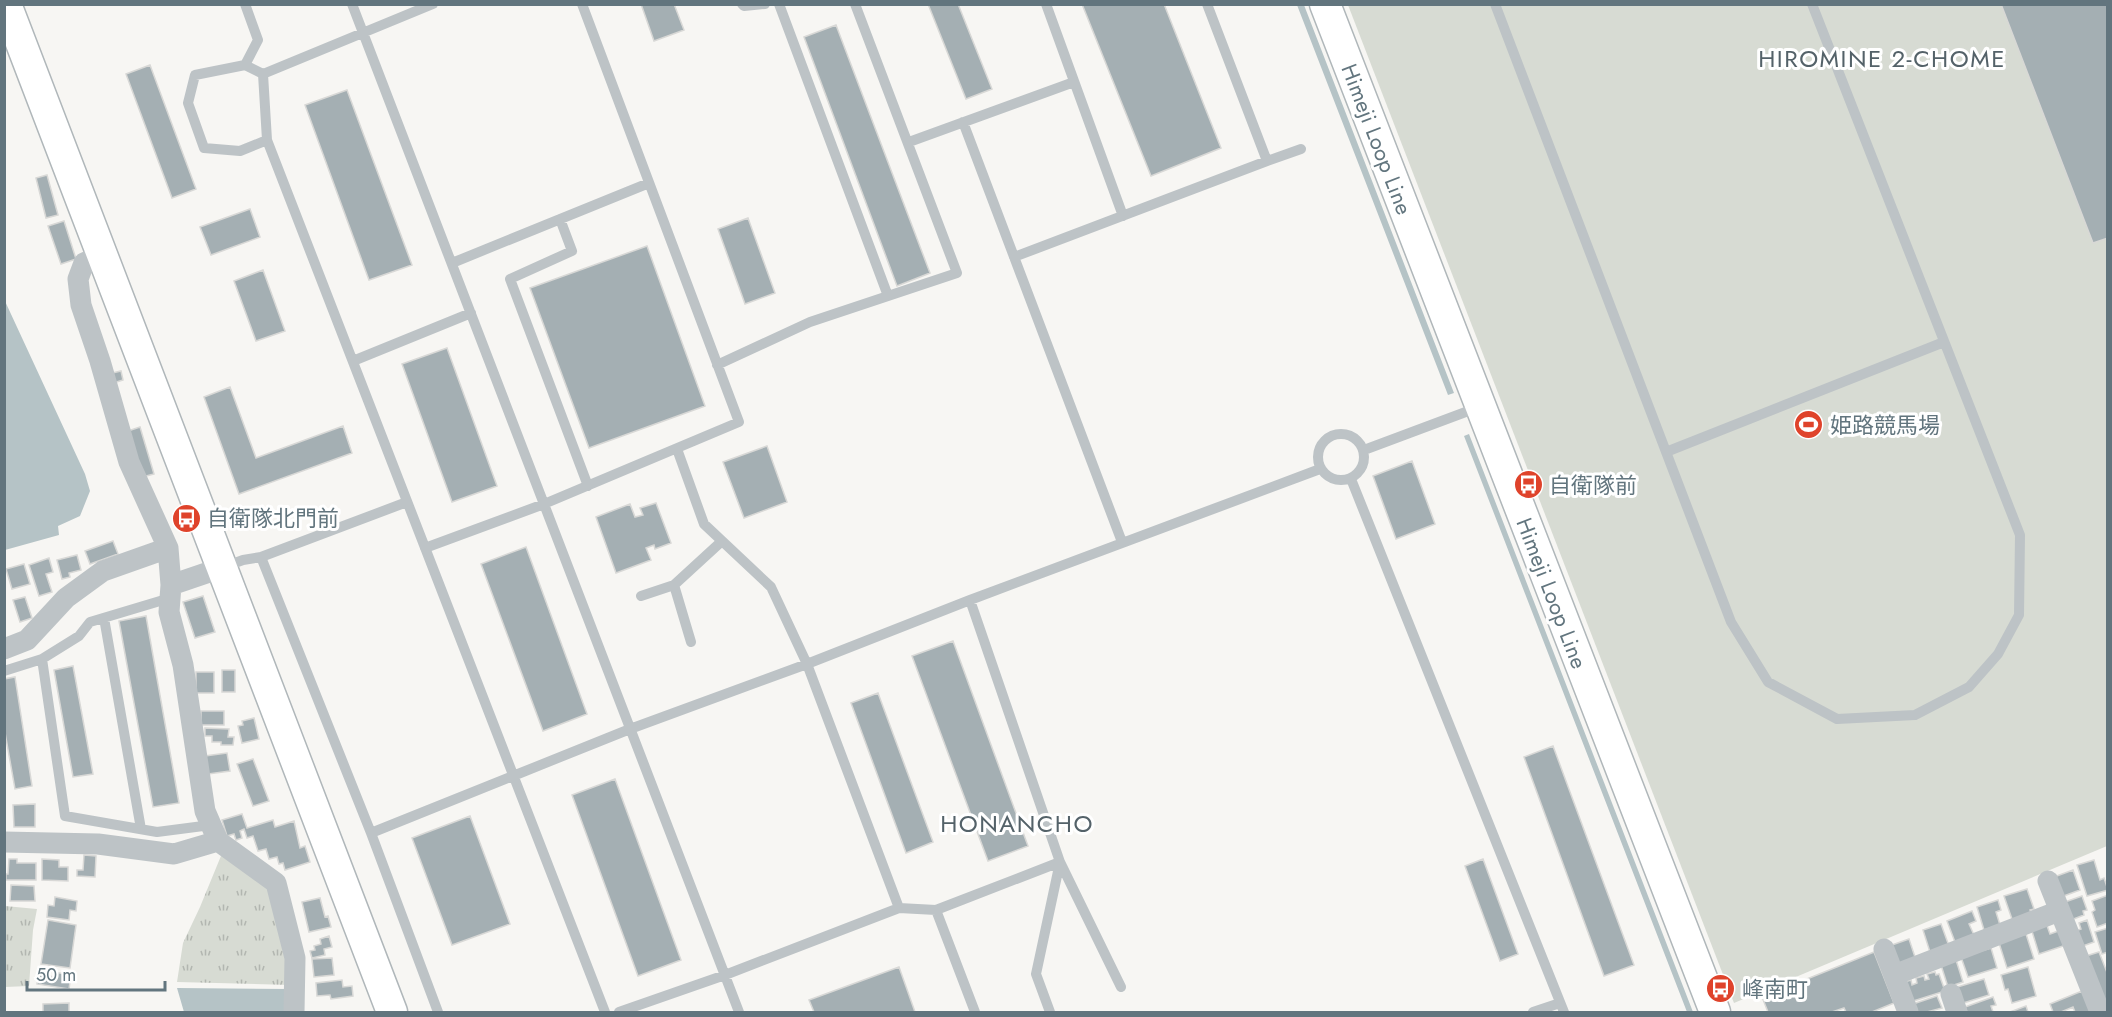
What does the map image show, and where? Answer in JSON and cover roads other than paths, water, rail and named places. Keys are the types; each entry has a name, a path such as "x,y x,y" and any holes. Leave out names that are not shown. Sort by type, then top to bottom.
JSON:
{"street":[{"path":"6,4 392,1012"},
{"name":"Himeji Loop Line","path":"1325,4 1715,1012"},
{"path":"101,255 84,263 78,279 81,305 129,462 168,548 171,592 169,612 183,665 205,811 215,833 276,883 295,958 294,1012"},
{"path":"4,649 27,640 66,598 103,571 168,548"},
{"path":"171,592 221,568"},
{"path":"4,842 98,844 174,854 215,833"},
{"path":"2048,880 2100,1012"},
{"path":"1894,975 2059,911"},
{"path":"1884,949 1908,1012"}],"lane":[{"path":"245,4 258,40 245,65"},
{"path":"352,4 739,1012"},
{"path":"267,140 240,151 204,148 188,103 195,75 245,65 263,74 433,4"},
{"path":"425,548 544,504 739,423 582,4"},
{"path":"742,4 744,6 765,4"},
{"path":"779,4 888,296"},
{"path":"717,365 810,322 957,273 855,4"},
{"path":"1046,4 1123,216"},
{"path":"1207,4 1267,161"},
{"path":"1495,4 1731,621 1768,682 1837,719 1915,715 1969,687 1998,654 2019,615 2020,534 1812,4"},
{"path":"263,74 267,140 604,1012"},
{"path":"909,142 1074,82"},
{"path":"963,122 1122,542"},
{"path":"1014,257 1301,149"},
{"path":"452,263 649,183"},
{"path":"560,219 572,251 510,279 588,486"},
{"path":"353,361 471,313"},
{"path":"1666,452 1944,342"},
{"path":"1364,450 1480,406"},
{"path":"1336,433 1348,434 1358,440 1364,450 1364,461 1360,471 1351,479 1340,481 1329,477 1320,469 1317,458 1319,447 1326,438 1336,433"},
{"path":"677,449 704,524 771,587 807,664 899,908"},
{"path":"371,833 630,729 1320,469"},
{"path":"1351,479 1562,1008 1533,1012"},
{"path":"221,568 243,560 261,557 407,502"},
{"path":"641,596 675,585 722,541"},
{"path":"261,557 371,833 438,1012"},
{"path":"675,585 691,642"},
{"path":"4,671 42,658 79,636 90,622 171,592"},
{"path":"970,600 1060,862 1121,987"},
{"path":"104,618 141,829"},
{"path":"42,658 65,816 157,831 215,833"},
{"path":"619,1012 725,975 899,908 936,910 1060,862"},
{"path":"1050,1012 1036,974 1060,862"},
{"path":"936,910 975,1012"}],"place":[{"name":"姫路競馬場","path":"1809,425"},
{"name":"自衛隊前","path":"1528,485"},
{"name":"自衛隊北門前","path":"186,518"},
{"name":"峰南町","path":"1721,989"}],"district":[{"name":"HIROMINE 2-CHOME","path":"1882,59"},
{"name":"HONANCHO","path":"1017,824"}]}
